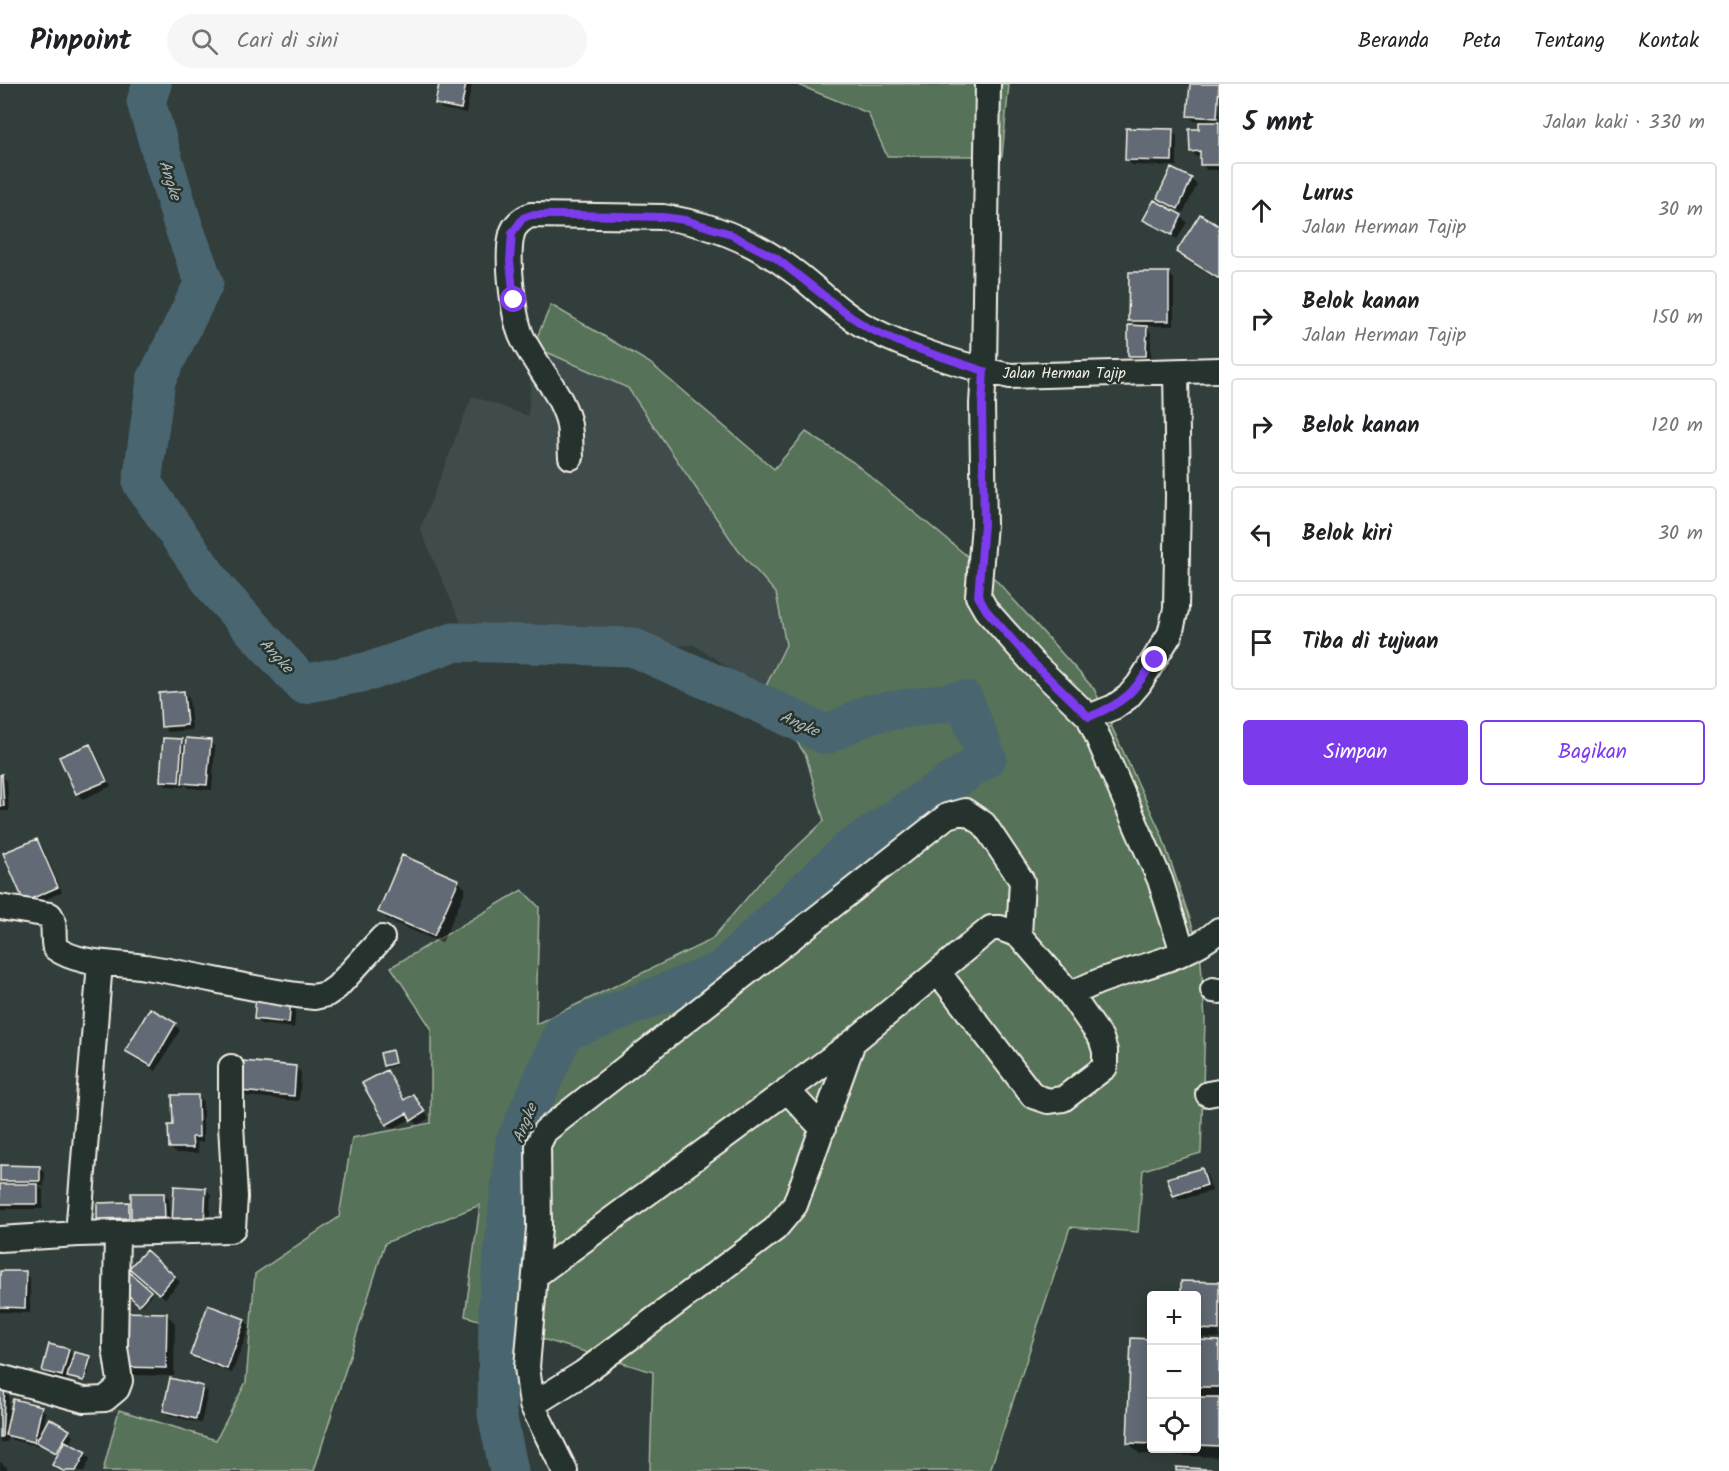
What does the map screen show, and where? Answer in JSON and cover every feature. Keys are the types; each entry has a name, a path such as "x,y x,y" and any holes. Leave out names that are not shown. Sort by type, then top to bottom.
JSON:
{"street":[{"path":"988,84 982,404 984,524 978,596 986,610 1033,663 1089,717 1160,880 1183,952"},
{"name":"Jalan Herman Tajip","path":"571,457 568,421 560,401 520,333 514,300 510,261 512,233 523,218 531,215 663,217 685,220 728,233 776,258 868,328 906,345 984,371 1010,376 1219,370"},
{"path":"1089,717 1114,707 1128,697 1139,684 1170,634 1176,609 1178,495 1176,372"},
{"path":"565,1471 532,1405 527,1367 539,1228 538,1145 545,1131 947,816 965,811 984,824 1022,881 1019,935"},
{"path":"0,907 50,915 54,920 55,948 77,957 100,963 144,966 314,997 327,994 337,987 382,938"},
{"path":"536,1275 853,1042 991,928 1000,928 1019,935 1070,994 1101,1038 1105,1051 1105,1067 1063,1099 1048,1101 1033,1096 938,972"},
{"path":"1070,994 1183,952 1219,930"},
{"path":"78,1234 100,963"},
{"path":"532,1405 584,1373 775,1229 795,1205 853,1042"},
{"path":"0,1239 78,1234 225,1232 233,1228 235,1197 231,1067"},
{"path":"787,1090 823,1129"},
{"path":"0,1377 84,1400 105,1399 117,1389 120,1382 115,1348 117,1234"}],"shaded area":[{"path":"533,346 628,388 738,550 776,593 786,645 764,690 694,645 625,649 471,646 420,529 472,396 528,416"}],"green space":[{"path":"796,84 1009,84 1002,156 887,156 868,113"},
{"path":"551,305 650,363 774,469 806,432 853,462 995,579 1094,689 1161,833 1200,949 1205,1019 1201,1153 1143,1170 1138,1232 1070,1227 990,1471 650,1471 653,1372 465,1316 480,1205 385,1243 314,1471 103,1471 119,1410 216,1440 246,1382 255,1274 339,1217 352,1138 431,1123 431,1028 391,967 522,890 539,907 536,1024 711,940 763,879 824,821 806,756 764,690 786,645 776,593 738,550 628,388 533,346"}],"building":[{"path":"439,84 466,84 461,109 435,104"},
{"path":"1190,84 1219,84 1217,118 1187,116"},
{"path":"1199,122 1219,122 1219,165 1200,165 1200,151 1190,152 1189,129 1199,129"},
{"path":"1126,128 1173,129 1172,161 1125,160"},
{"path":"1171,168 1192,178 1178,209 1157,198"},
{"path":"1154,200 1182,215 1172,235 1143,220"},
{"path":"1200,214 1219,226 1219,279 1176,252"},
{"path":"1129,272 1169,272 1169,321 1128,321"},
{"path":"1128,325 1147,326 1146,356 1128,356"},
{"path":"184,691 187,725 161,727 159,693"},
{"path":"163,738 182,739 179,782 160,781"},
{"path":"186,738 211,740 207,785 182,783"},
{"path":"90,744 107,781 76,794 59,757"},
{"path":"2,774 4,806 0,806 0,775"},
{"path":"37,839 58,887 24,902 3,853"},
{"path":"402,855 459,880 434,936 378,912"},
{"path":"256,996 291,999 289,1023 254,1019"},
{"path":"150,1008 176,1023 151,1066 125,1051"},
{"path":"392,1050 395,1063 383,1066 380,1053"},
{"path":"243,1061 296,1066 294,1096 240,1091"},
{"path":"387,1070 404,1100 413,1094 425,1112 411,1121 407,1113 386,1125 362,1083"},
{"path":"172,1095 198,1095 199,1137 192,1137 193,1148 169,1148 168,1125 173,1125"},
{"path":"0,1165 40,1166 40,1181 0,1181"},
{"path":"1202,1168 1207,1185 1173,1196 1167,1178"},
{"path":"0,1184 38,1184 38,1204 0,1204"},
{"path":"174,1186 206,1188 204,1225 172,1224"},
{"path":"131,1193 164,1193 165,1218 131,1218"},
{"path":"129,1202 129,1218 97,1219 97,1203"},
{"path":"146,1250 175,1276 159,1294 129,1268"},
{"path":"0,1271 26,1271 25,1308 0,1307"},
{"path":"129,1272 151,1291 139,1305 117,1285"},
{"path":"1181,1281 1219,1282 1219,1330 1201,1329 1201,1291 1181,1291"},
{"path":"208,1305 245,1319 227,1369 190,1355"},
{"path":"122,1312 167,1313 166,1368 121,1367"},
{"path":"1131,1338 1147,1339 1147,1444 1127,1443"},
{"path":"1201,1340 1219,1341 1219,1387 1201,1387"},
{"path":"49,1344 69,1349 62,1376 42,1371"},
{"path":"74,1352 91,1356 84,1381 67,1377"},
{"path":"170,1378 203,1386 196,1419 163,1411"},
{"path":"0,1384 5,1384 2,1437 0,1437"},
{"path":"1201,1397 1219,1397 1219,1446 1201,1445"},
{"path":"13,1399 42,1406 34,1442 5,1435"},
{"path":"49,1418 70,1430 56,1453 36,1442"},
{"path":"65,1441 86,1452 76,1471 63,1471 52,1465"},
{"path":"1176,1467 1219,1470 1219,1471 1176,1471"}],"waterway":[{"name":"Angke","path":"152,84 146,102 183,225 204,283 156,380 142,483 218,591 303,684 371,671 454,642 632,647 826,735 869,714 964,700 987,758 847,851 721,971 564,1032 515,1142 498,1303 497,1414 509,1471"}],"route":[{"path":"514,300 510,261 512,233 523,218 531,215 575,215 663,217 685,220 728,233 776,258 868,328 906,345 984,371 982,404 984,524 978,596 986,610 1033,663 1089,717 1114,707 1128,697 1155,660"}]}
